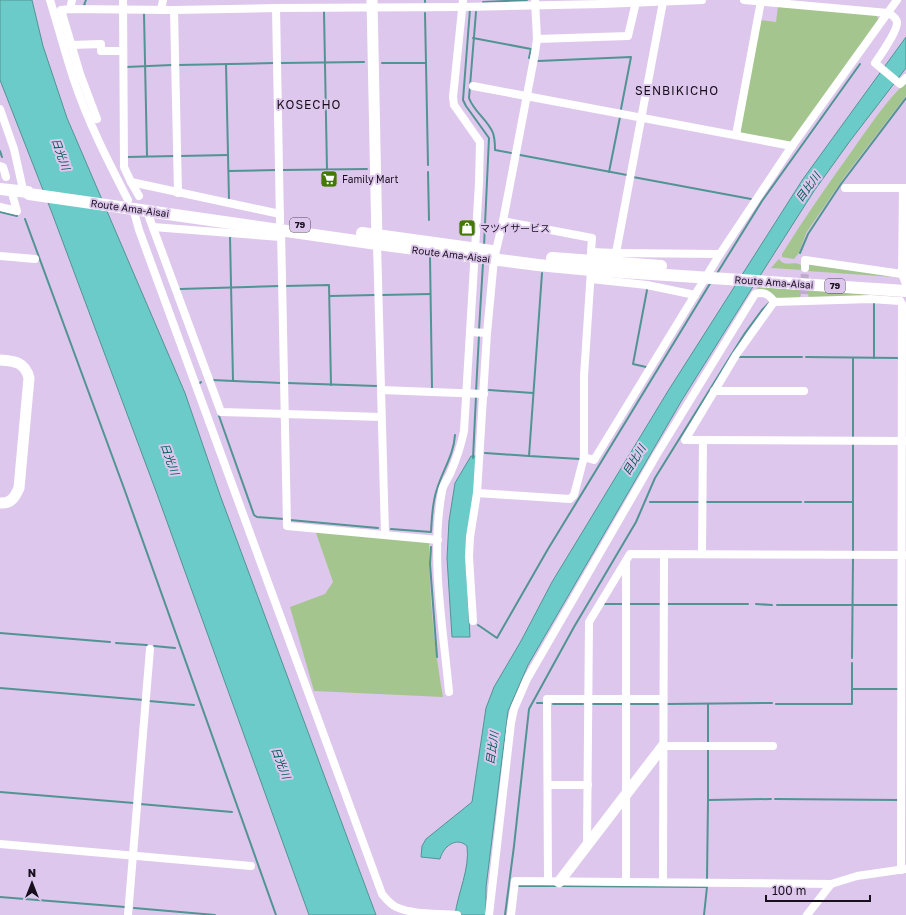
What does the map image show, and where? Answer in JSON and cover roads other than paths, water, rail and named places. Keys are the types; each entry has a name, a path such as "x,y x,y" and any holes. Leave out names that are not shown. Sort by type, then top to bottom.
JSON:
{"main road":[{"name":"Route Ama-Aisai","path":"3,179 27,188 129,202 281,226 484,254 591,266 765,278 904,294"},
{"name":"Route Ama-Aisai","path":"0,189 28,192 27,188"},
{"name":"Route Ama-Aisai","path":"765,278 904,279"}],"street":[{"path":"50,0 74,80 88,118 129,202 378,886 382,894 390,903 397,907 411,911 457,915"},
{"path":"70,9 72,0"},
{"path":"123,0 124,167 131,182 129,202"},
{"path":"161,10 163,0"},
{"path":"225,9 226,0"},
{"path":"97,119 80,74 61,10 276,8 322,4 662,2 702,0"},
{"path":"749,0 888,13 894,17 897,22 896,28 875,63 902,81"},
{"path":"584,457 594,460 720,254 792,146 897,0"},
{"path":"736,135 761,1"},
{"path":"449,692 437,571 440,508 443,488 457,455 464,431 468,393 470,332 484,254 503,221 536,53 537,39 535,2"},
{"path":"537,39 628,36 636,2"},
{"path":"616,253 662,2"},
{"path":"373,4 380,390 385,534"},
{"path":"470,4 453,97 454,105 480,142 488,333 482,394 478,493 468,557 473,621"},
{"path":"276,8 287,526 438,540"},
{"path":"174,10 178,193"},
{"path":"72,45 101,44 101,51 123,51"},
{"path":"473,86 792,146"},
{"path":"0,109 27,188"},
{"path":"0,166 3,167 3,179"},
{"path":"131,182 178,193 281,226"},
{"path":"805,268 805,260 904,279 904,188 845,188"},
{"path":"0,207 17,211 13,197"},
{"path":"149,217 221,412 381,417"},
{"path":"478,493 570,499 574,495 584,457 584,376 592,238 503,221"},
{"path":"153,227 281,226"},
{"path":"591,266 616,253 720,254"},
{"path":"0,256 35,259"},
{"path":"591,266 647,285 695,295"},
{"path":"489,915 511,723 514,709 527,679 657,454 755,294 759,293 768,295 774,302"},
{"path":"511,915 515,881 831,884 857,876 903,870 904,441 902,304 904,294 871,299 804,297 774,302 736,355 685,440 904,441"},
{"path":"470,332 488,333"},
{"path":"0,360 18,363 24,367 27,372 29,384 19,488 16,496 10,501 0,503"},
{"path":"380,390 482,394"},
{"path":"714,391 804,392"},
{"path":"702,440 702,554"},
{"path":"588,845 588,622 630,554 904,555"},
{"path":"663,882 664,554"},
{"path":"626,560 626,882"},
{"path":"128,915 150,649"},
{"path":"548,881 547,699 664,699"},
{"path":"559,882 663,746"},
{"path":"663,746 773,746"},
{"path":"548,785 588,785"},
{"path":"0,844 251,866"},
{"path":"808,915 831,884"}],"water":[{"name":"日光川","path":"0,0 32,0 43,46 67,118 185,393 220,495 376,915 309,915 157,494 52,213 0,80"},
{"name":"目比川","path":"906,37 906,68 814,191 749,293 682,400 528,665 508,711 486,887 486,915 455,915 467,863 467,846 459,842 450,844 444,850 440,859 421,857 422,846 426,839 472,802 486,708 494,687 521,641 552,582 668,391 803,179"},
{"path":"471,456 476,456 475,492 466,560 470,637 452,637 447,558 449,521 455,483"}],"waterway":[{"path":"85,5 86,0"},
{"path":"483,2 527,0"},
{"path":"470,9 463,100 489,138 484,246"},
{"path":"324,12 327,170"},
{"path":"476,12 469,98 474,108 491,128 494,137 495,150 511,153"},
{"path":"425,13 428,165"},
{"path":"144,14 147,156"},
{"path":"473,38 531,49 529,58"},
{"path":"538,61 631,57 621,109"},
{"path":"281,63 364,62"},
{"path":"178,65 275,63"},
{"path":"382,63 426,63"},
{"path":"226,64 229,200"},
{"path":"716,275 762,201 860,64"},
{"path":"126,67 172,65"},
{"path":"800,253 808,234 841,184 906,98"},
{"path":"609,172 620,117"},
{"path":"0,151 2,157"},
{"path":"180,156 228,155"},
{"path":"520,155 627,175"},
{"path":"127,157 175,156"},
{"path":"282,170 367,169"},
{"path":"229,171 277,170"},
{"path":"428,172 429,220"},
{"path":"633,177 751,199"},
{"path":"0,212 17,216"},
{"path":"25,219 125,491 276,915"},
{"path":"230,236 233,381"},
{"path":"430,257 432,388"},
{"path":"479,330 483,263"},
{"path":"542,273 529,456 580,459"},
{"path":"478,625 497,638 548,549 711,282"},
{"path":"285,286 329,285 331,385"},
{"path":"180,289 280,286"},
{"path":"646,367 633,364 647,290"},
{"path":"382,295 430,294"},
{"path":"330,296 375,295"},
{"path":"874,302 874,358"},
{"path":"505,915 529,709 574,627 636,522 655,478 745,333 769,303"},
{"path":"476,392 479,335"},
{"path":"739,357 802,357"},
{"path":"806,357 899,358"},
{"path":"853,358 853,438"},
{"path":"212,380 281,383"},
{"path":"287,383 377,386"},
{"path":"489,390 533,393"},
{"path":"473,458 476,396"},
{"path":"219,416 254,515 257,517 284,519"},
{"path":"391,529 431,532 432,510 435,494 453,449 455,435"},
{"path":"853,443 853,551"},
{"path":"485,453 529,456"},
{"path":"650,502 699,502"},
{"path":"705,502 801,502"},
{"path":"805,502 853,502"},
{"path":"290,520 378,528"},
{"path":"431,547 430,564 437,657"},
{"path":"852,658 853,558"},
{"path":"604,604 623,604"},
{"path":"630,604 659,604"},
{"path":"668,604 748,604"},
{"path":"756,604 772,605"},
{"path":"777,605 899,605"},
{"path":"0,633 110,642"},
{"path":"116,643 147,645"},
{"path":"154,646 175,648"},
{"path":"776,704 852,704 852,663"},
{"path":"0,688 144,700"},
{"path":"852,689 899,689"},
{"path":"149,701 194,705"},
{"path":"537,703 543,703"},
{"path":"668,704 772,703"},
{"path":"553,704 583,704"},
{"path":"593,704 622,704"},
{"path":"631,704 658,704"},
{"path":"708,704 708,743"},
{"path":"708,749 708,800"},
{"path":"0,792 134,803"},
{"path":"707,879 708,800 771,799"},
{"path":"775,799 899,800"},
{"path":"140,804 232,812"},
{"path":"518,886 557,886"},
{"path":"561,886 707,887 704,915"},
{"path":"0,897 125,907"},
{"path":"134,908 215,915"}],"tunnel":[{"path":"804,294 805,268"}],"place":[{"name":"Family Mart","path":"329,179"},
{"name":"マツイサービス","path":"467,228"}],"district":[{"name":"SENBIKICHO","path":"677,91"},
{"name":"KOSECHO","path":"309,105"}]}
